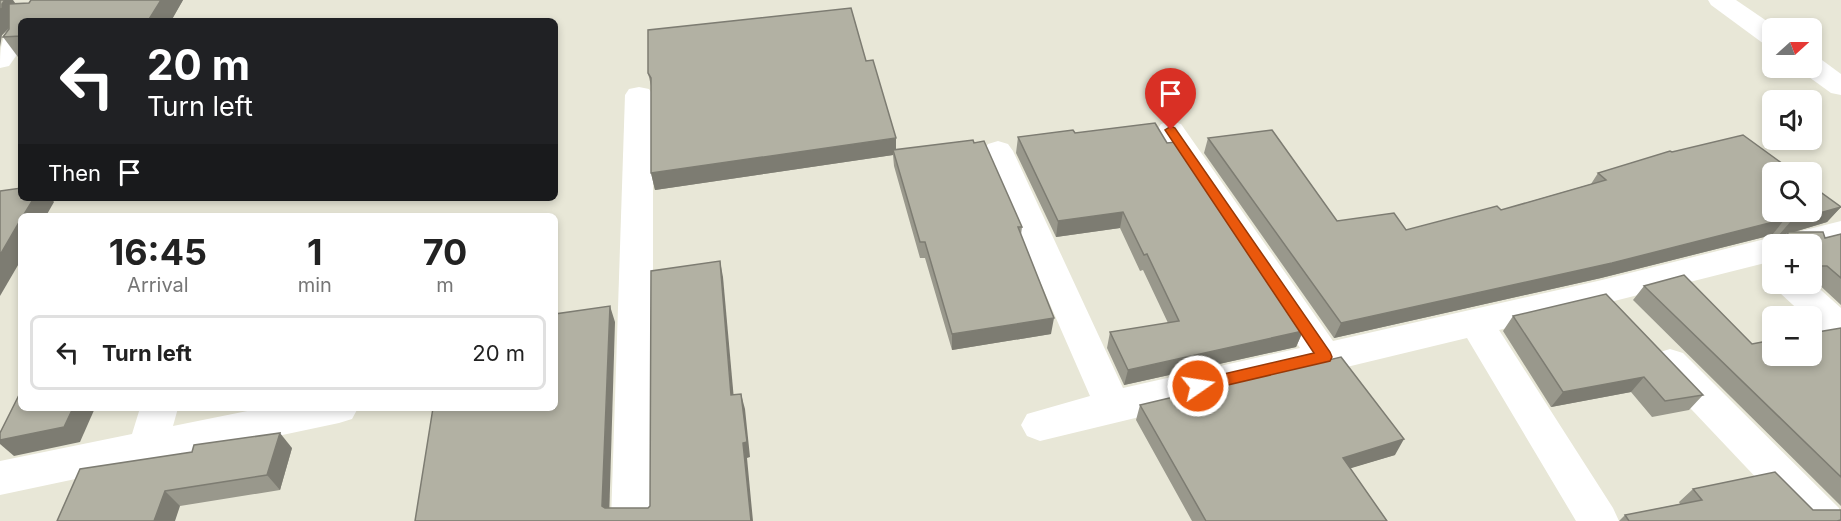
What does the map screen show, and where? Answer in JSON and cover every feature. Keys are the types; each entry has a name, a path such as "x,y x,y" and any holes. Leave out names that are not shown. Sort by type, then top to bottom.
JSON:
{"street":[{"path":"1720,0 1762,30"},
{"path":"0,60 18,36"},
{"path":"1822,73 1841,87"},
{"path":"632,521 639,95"},
{"path":"1171,130 1325,357"},
{"path":"998,151 1113,406"},
{"path":"1822,238 1841,232"},
{"path":"1040,425 1475,321 1624,315 1762,258"},
{"path":"1803,294 1841,329"},
{"path":"1624,315 1824,521"},
{"path":"1475,321 1598,521"},
{"path":"148,447 158,411"},
{"path":"0,478 324,411"}],"building":[{"path":"0,0 5,0 0,10"},
{"path":"31,0 161,0 150,18 18,18 18,36 3,37 9,29 9,4 29,3"},
{"path":"851,8 866,61 873,60 896,138 651,173 651,78 648,73 648,30"},
{"path":"1155,123 1167,143 1176,142 1303,331 1128,370 1110,332 1179,321 1147,254 1144,255 1123,212 1058,221 1018,137 1073,130 1075,133"},
{"path":"1272,130 1337,221 1394,213 1406,230 1497,206 1501,210 1606,180 1598,173 1670,151 1743,135 1780,162 1762,162 1762,222 1773,222 1612,263 1341,323 1208,138"},
{"path":"973,140 974,143 984,141 1022,227 1018,227 1054,318 952,334 925,242 920,242 893,150"},
{"path":"18,188 18,201 32,201 25,213 18,213 18,224 0,255 0,191"},
{"path":"1822,193 1841,207 1822,212"},
{"path":"1788,232 1823,232 1825,238 1841,234 1841,278 1827,266 1822,266 1822,234 1788,234"},
{"path":"720,261 731,395 741,394 747,442 743,443 751,521 415,521 433,411 558,411 558,314 610,306 602,506 605,508 648,508 650,506 651,271"},
{"path":"1684,275 1752,344 1762,342 1762,366 1822,366 1822,331 1841,328 1841,477 1644,286"},
{"path":"1606,294 1703,395 1665,401 1644,377 1563,392 1513,316"},
{"path":"1341,357 1404,439 1343,458 1387,521 1206,521 1140,405"},
{"path":"18,397 18,411 72,411 64,427 0,440 0,433"},
{"path":"280,433 267,475 165,491 154,521 57,521 80,469 192,452 194,445"},
{"path":"1775,472 1813,510 1841,510 1841,520 1629,521 1625,515 1702,500 1693,489"}],"route":[{"path":"1171,130 1325,357 1198,386"}]}
